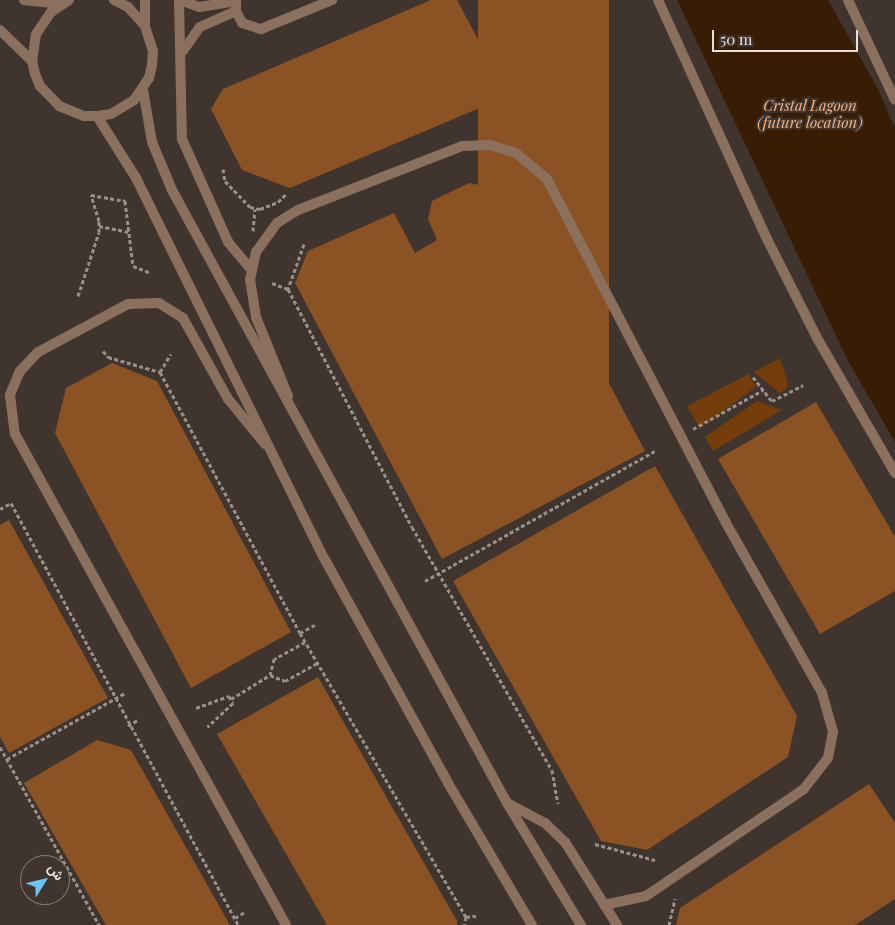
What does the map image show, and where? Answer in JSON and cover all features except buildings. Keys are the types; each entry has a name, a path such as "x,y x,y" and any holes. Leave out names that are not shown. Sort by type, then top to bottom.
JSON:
{"street":[{"path":"24,0 66,2"},
{"path":"114,0 128,8 144,26 153,51 152,65 143,90 146,116 161,167 294,417 507,802 581,925"},
{"path":"144,26 145,0"},
{"path":"236,4 205,7 180,0 182,51 179,119 185,152 228,242 250,268"},
{"path":"236,4 248,27 262,29 332,0"},
{"path":"658,0 767,238 817,338 895,473"},
{"path":"848,0 895,100"},
{"path":"32,61 42,22 66,2"},
{"path":"182,51 200,27 236,4"},
{"path":"0,30 32,61 40,86 59,106 84,116 97,116 123,108 143,90"},
{"path":"97,116 136,178 265,444 390,680 525,920 532,925"},
{"path":"294,417 256,317 250,268 260,242 287,216 449,149 490,146 516,153 538,169 555,190 721,515 822,693 833,732 825,764 804,789 646,896 604,905"},
{"path":"265,444 228,400 183,318 159,303 128,304 38,352 20,371 10,395 15,434 286,925"},
{"path":"507,802 533,814 556,832 617,925"}],"path":[{"path":"223,169 225,181 255,209"},
{"path":"255,209 281,201 286,194"},
{"path":"78,296 99,226 91,195 125,201 133,266 149,272"},
{"path":"252,237 255,209"},
{"path":"99,226 129,232"},
{"path":"288,289 304,244"},
{"path":"272,284 288,289 438,574 552,770 558,803"},
{"path":"103,351 108,357 160,372 305,642 466,917 464,925"},
{"path":"160,372 171,354"},
{"path":"754,377 772,401 803,385"},
{"path":"693,429 763,390"},
{"path":"425,581 657,450"},
{"path":"0,509 10,503 113,700 238,925"},
{"path":"300,633 316,624"},
{"path":"231,699 270,675 274,659 305,642"},
{"path":"270,675 285,681 317,663"},
{"path":"7,759 125,693"},
{"path":"196,708 229,696 234,703 207,727"},
{"path":"128,726 138,720"},
{"path":"0,747 99,925"},
{"path":"595,844 655,860"},
{"path":"669,925 675,899"},
{"path":"235,918 245,912"},
{"path":"466,917 476,916"}],"shaded area":[{"path":"780,358 788,384 786,390 780,393 754,372"},
{"path":"749,374 756,387 700,428 687,406"},
{"path":"757,401 782,410 713,451 705,437"}],"water":[{"name":"Cristal Lagoon (future location)","path":"677,0 828,0 878,89 895,129 895,442 848,361"}]}
